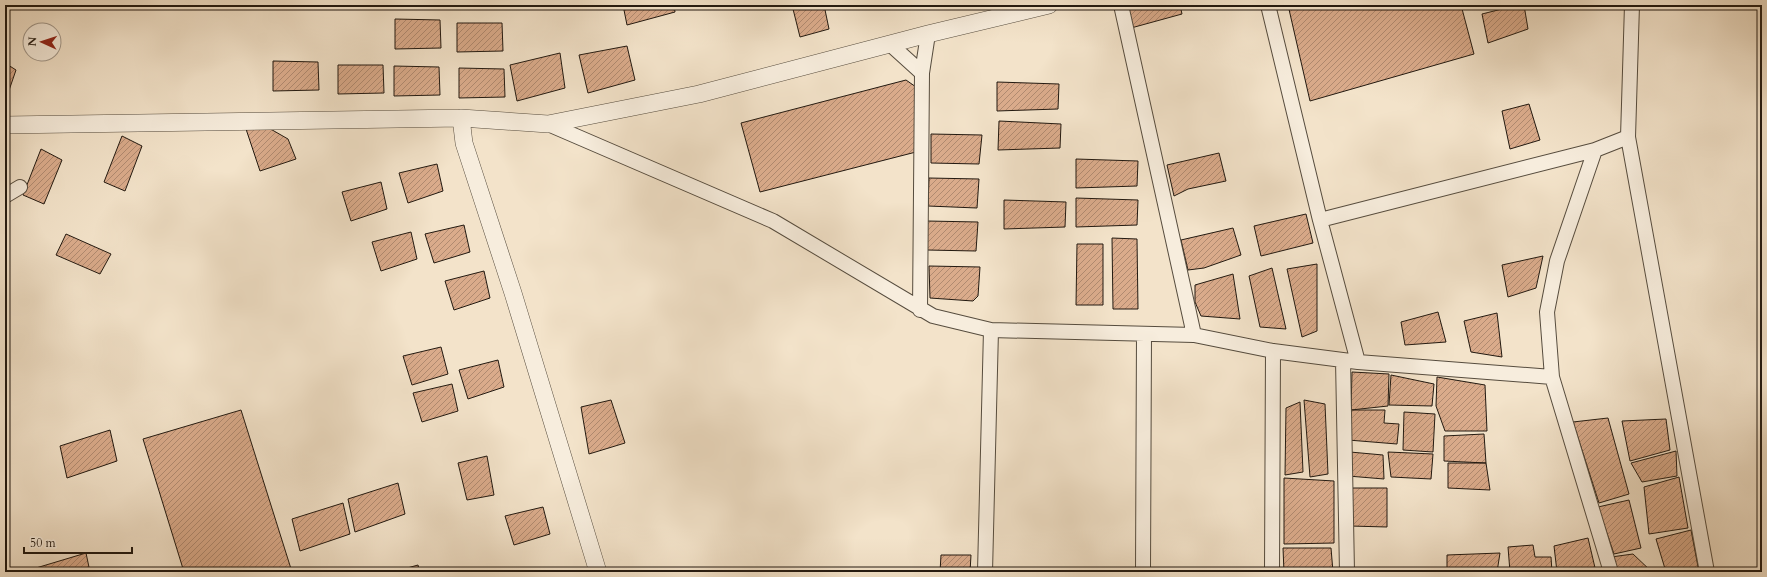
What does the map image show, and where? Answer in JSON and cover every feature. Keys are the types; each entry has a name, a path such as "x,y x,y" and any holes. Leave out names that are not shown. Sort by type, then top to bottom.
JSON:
{"street":[{"path":"5,125 461,118 548,124 699,94 928,34 1048,5"},
{"path":"1121,5 1194,335"},
{"path":"1268,5 1320,220 1358,362"},
{"path":"1632,5 1628,137 1707,572"},
{"path":"920,310 922,72 928,34"},
{"path":"890,44 922,72"},
{"path":"461,118 464,143 518,309 598,572"},
{"path":"548,124 773,222 920,310 933,316 991,330 1194,335 1273,351 1358,362 1552,377"},
{"path":"1320,220 1595,150 1628,137"},
{"path":"1595,150 1557,261 1547,312 1552,377 1612,572"},
{"path":"5,196 20,187"},
{"path":"985,572 991,330"},
{"path":"1143,572 1144,334"},
{"path":"1272,572 1273,351"},
{"path":"1343,360 1347,572"}],"building":[{"path":"623,5 674,5 675,12 627,25"},
{"path":"792,5 824,5 829,29 800,37"},
{"path":"1125,5 1180,5 1182,14 1131,28"},
{"path":"1288,5 1461,5 1474,54 1310,101"},
{"path":"1518,5 1524,5 1528,29 1488,43 1482,14"},
{"path":"395,19 440,20 441,48 395,49"},
{"path":"457,23 502,23 503,51 457,52"},
{"path":"627,46 635,80 588,93 579,55"},
{"path":"560,53 565,88 517,101 510,65"},
{"path":"273,61 318,62 319,90 273,91"},
{"path":"5,63 16,70 5,102"},
{"path":"338,65 383,65 384,93 338,94"},
{"path":"394,66 439,67 440,95 394,96"},
{"path":"459,68 504,69 505,97 459,98"},
{"path":"906,80 916,87 916,152 760,192 741,123"},
{"path":"997,82 1059,84 1058,109 997,111"},
{"path":"1529,104 1540,140 1510,149 1502,111"},
{"path":"999,121 1061,124 1060,148 998,150"},
{"path":"267,127 288,139 296,159 260,171 246,129"},
{"path":"931,134 982,135 979,164 931,163"},
{"path":"122,136 142,146 125,191 104,182"},
{"path":"41,149 62,160 44,204 23,195"},
{"path":"1219,153 1226,181 1188,189 1174,196 1167,165"},
{"path":"1076,159 1138,161 1137,186 1076,188"},
{"path":"437,164 443,191 408,203 399,173"},
{"path":"929,178 979,179 977,208 928,206"},
{"path":"381,182 387,209 351,221 342,192"},
{"path":"1076,198 1138,200 1137,225 1076,227"},
{"path":"1004,200 1066,202 1065,227 1004,229"},
{"path":"1306,214 1313,243 1261,256 1254,226"},
{"path":"927,221 978,222 976,251 927,250"},
{"path":"464,225 470,252 434,263 425,234"},
{"path":"1233,228 1241,255 1204,268 1188,270 1181,240"},
{"path":"411,232 417,259 381,271 372,242"},
{"path":"66,234 111,254 100,274 56,255"},
{"path":"1112,238 1137,239 1138,309 1113,309"},
{"path":"1077,244 1103,244 1103,305 1076,305"},
{"path":"1543,256 1536,288 1508,297 1502,265"},
{"path":"1317,264 1317,331 1302,337 1287,269"},
{"path":"929,266 980,267 978,296 973,301 930,298"},
{"path":"1272,268 1286,329 1260,327 1249,276"},
{"path":"484,271 490,298 454,310 445,281"},
{"path":"1233,274 1240,319 1201,316 1195,302 1195,285"},
{"path":"1438,312 1446,342 1405,345 1401,322"},
{"path":"1497,313 1502,357 1471,352 1464,321"},
{"path":"441,347 448,374 412,385 403,356"},
{"path":"498,360 504,387 468,399 459,370"},
{"path":"1352,372 1389,374 1388,406 1351,410"},
{"path":"1391,375 1434,384 1432,406 1389,405"},
{"path":"1437,377 1485,385 1487,431 1445,431 1436,406"},
{"path":"452,384 458,411 422,422 413,393"},
{"path":"611,400 625,443 589,454 581,407"},
{"path":"1304,400 1325,404 1328,474 1310,477"},
{"path":"1300,402 1303,472 1285,475 1286,408"},
{"path":"241,410 292,572 184,572 143,439"},
{"path":"1351,410 1385,410 1384,423 1399,424 1397,444 1348,440"},
{"path":"1404,412 1435,414 1433,452 1403,450"},
{"path":"1608,418 1629,494 1599,503 1573,422"},
{"path":"1666,419 1670,450 1630,461 1622,421"},
{"path":"110,430 117,461 67,478 60,446"},
{"path":"1484,434 1486,463 1444,461 1444,436"},
{"path":"1676,451 1677,476 1642,482 1631,463"},
{"path":"1350,452 1383,455 1384,479 1348,476"},
{"path":"1388,452 1433,454 1431,479 1391,477"},
{"path":"487,456 494,495 467,500 458,463"},
{"path":"1448,463 1486,463 1490,490 1448,488"},
{"path":"1679,477 1688,528 1649,534 1644,487"},
{"path":"1284,478 1334,481 1334,543 1284,544"},
{"path":"398,483 405,514 355,532 348,499"},
{"path":"1352,488 1387,488 1387,527 1350,526"},
{"path":"1629,500 1641,548 1614,554 1598,507"},
{"path":"343,503 350,534 300,551 292,519"},
{"path":"543,507 550,534 514,545 505,516"},
{"path":"1691,530 1699,572 1666,572 1656,539"},
{"path":"1588,538 1596,572 1557,572 1554,546"},
{"path":"1533,545 1535,557 1551,557 1552,572 1510,572 1508,547"},
{"path":"1283,548 1331,548 1333,572 1284,572"},
{"path":"86,553 90,572 37,572 36,568"},
{"path":"1500,553 1497,572 1447,572 1447,555"},
{"path":"1633,554 1652,572 1616,572 1611,557"},
{"path":"941,555 971,555 970,572 940,572"},
{"path":"418,565 420,572 393,572"}]}
